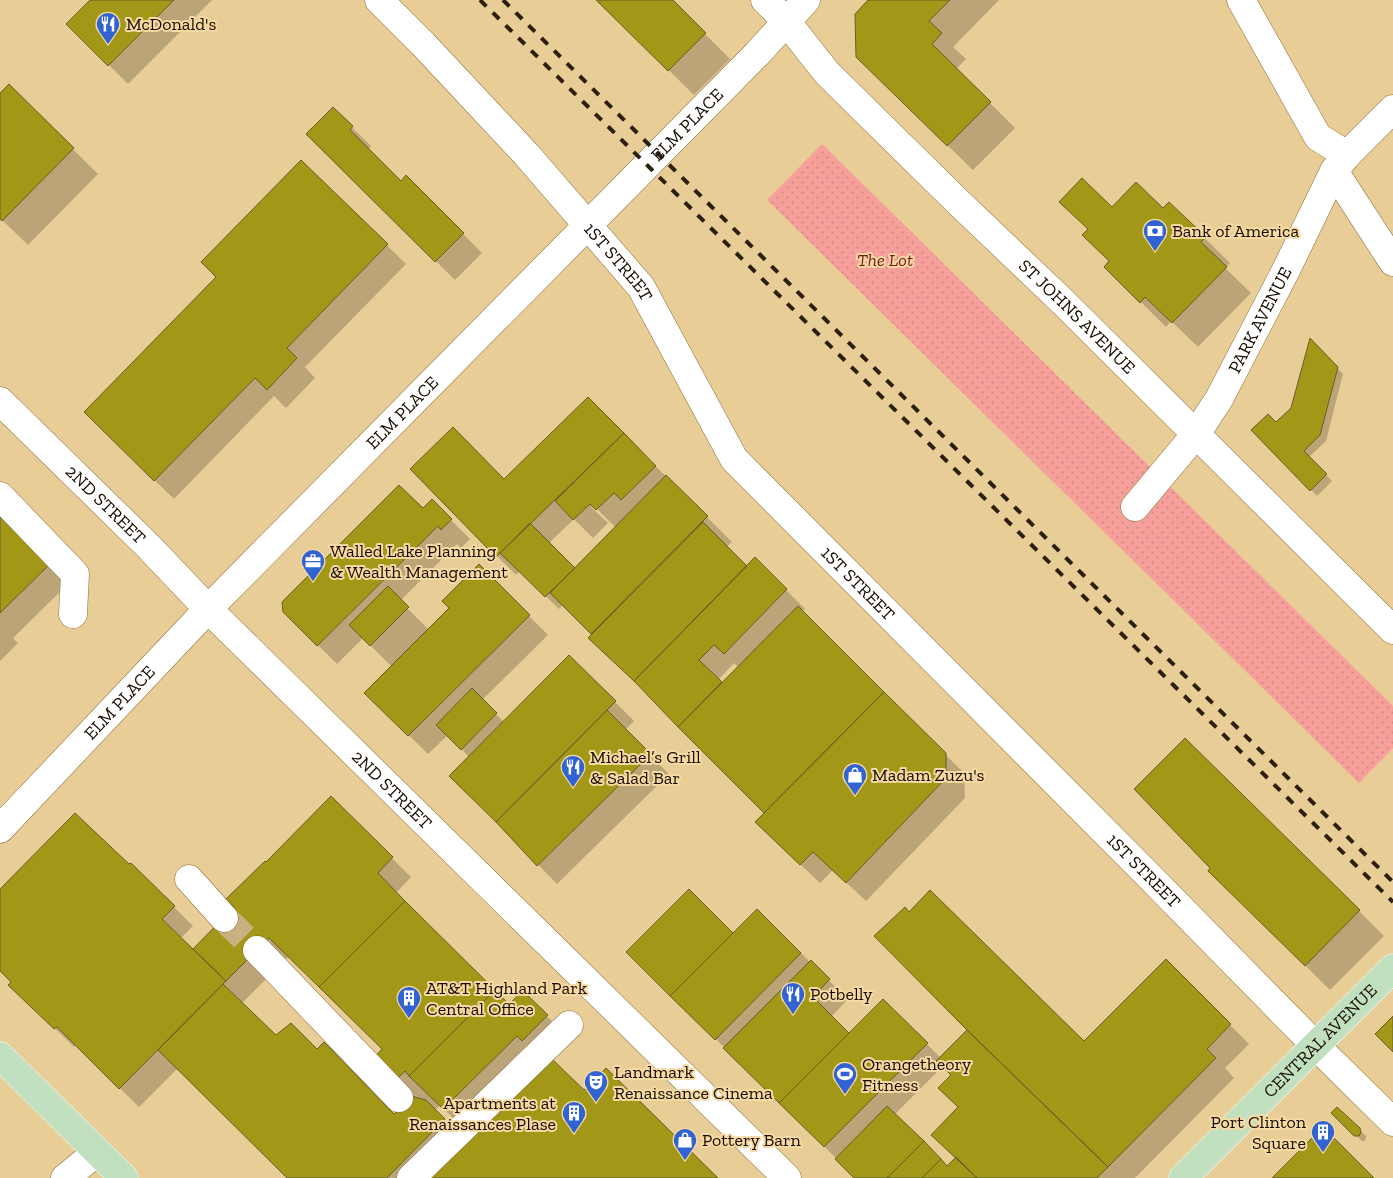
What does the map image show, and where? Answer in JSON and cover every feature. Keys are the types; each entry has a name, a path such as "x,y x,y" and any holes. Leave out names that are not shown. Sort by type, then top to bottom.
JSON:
{"main road":[{"name":"CENTRAL AVENUE","path":"1183,1178 1393,968"},
{"path":"0,1056 124,1178"}],"street":[{"name":"1ST STREET","path":"379,0 423,44 588,224 641,287 734,459 1393,1122"},
{"name":"ST JOHNS AVENUE","path":"765,0 786,21 827,73 1196,434 1393,630"},
{"name":"ELM PLACE","path":"0,829 208,609 757,54 806,0"},
{"path":"1241,0 1318,137 1340,163 1393,262"},
{"name":"PARK AVENUE","path":"1135,507 1196,434 1219,399 1340,163 1393,109"},
{"name":"2ND STREET","path":"0,401 150,547 208,609 787,1178"},
{"path":"0,496 75,574 73,614"},
{"path":"189,879 224,918"},
{"path":"257,950 399,1098"},
{"path":"411,1178 569,1025"},
{"path":"65,1178 97,1152"}],"green space":[{"name":"The Lot","path":"822,144 1393,706 1393,748 1359,783 767,200"}],"building":[{"name":"McDonald's","path":"90,0 174,0 108,66 66,24"},
{"path":"596,0 673,0 706,33 668,71"},
{"path":"868,0 950,0 929,21 942,33 932,44 991,102 947,146 856,57 855,14"},
{"path":"9,84 74,148 2,221 0,219 0,93"},
{"path":"333,107 353,126 350,130 401,181 406,175 464,233 435,262 306,134"},
{"path":"301,160 388,244 287,348 297,358 267,390 255,378 154,481 84,412 216,277 201,262"},
{"name":"Bank of America","path":"1082,178 1112,207 1136,182 1163,208 1169,202 1206,237 1201,242 1227,267 1172,323 1145,297 1140,303 1104,267 1109,261 1082,235 1088,229 1059,202"},
{"path":"1310,338 1338,367 1320,435 1304,451 1327,474 1310,491 1251,430 1268,414 1276,422 1291,408"},
{"path":"588,397 624,433 496,557 410,469 453,427 504,479"},
{"path":"624,433 656,466 621,500 614,493 596,510 590,504 573,520 555,501"},
{"path":"666,475 708,516 591,634 550,593"},
{"path":"399,485 423,508 432,499 452,519 441,530 438,526 317,646 283,612 282,602"},
{"path":"0,509 52,562 0,613"},
{"path":"703,522 747,566 634,681 588,638"},
{"path":"530,523 575,568 545,597 500,553"},
{"path":"755,557 787,589 724,654 714,645 699,660 722,682 678,727 634,681"},
{"path":"479,564 530,615 408,736 364,693 449,608 442,601"},
{"path":"388,586 409,607 370,646 349,625"},
{"path":"798,606 884,692 764,813 678,727"},
{"path":"569,655 616,701 496,822 449,776"},
{"path":"472,688 497,713 461,750 436,725"},
{"name":"Madam Zuzu's","path":"884,692 946,753 946,778 846,883 813,852 800,865 755,822"},
{"name":"Michael’s Grill & Salad Bar","path":"607,710 651,754 537,866 496,822"},
{"path":"1185,738 1360,910 1305,966 1208,871 1210,868 1134,789"},
{"path":"331,796 393,857 378,873 405,901 319,987 269,938 226,981 193,949 234,907 226,899 266,862"},
{"path":"75,813 129,864 131,863 175,906 162,919 226,981 119,1089 57,1027 54,1029 8,985 11,982 0,971 0,889"},
{"path":"689,889 733,933 670,996 626,952"},
{"path":"930,890 1084,1041 1166,959 1231,1024 1207,1049 1216,1058 1108,1167 967,1030 874,936 905,907 909,912"},
{"name":"AT&T Highland Park Central Office","path":"405,901 495,990 409,1076 405,1071 396,1080 374,1058 382,1049 319,987"},
{"path":"757,909 801,953 715,1040 670,996"},
{"name":"Potbelly","path":"811,960 830,979 813,997 849,1033 779,1103 723,1048"},
{"path":"223,984 276,1035 291,1023 317,1049 324,1042 394,1114 411,1096 426,1100 445,1119 387,1178 287,1178 158,1050"},
{"path":"495,990 509,1004 523,991 548,1015 522,1041 517,1036 443,1109 409,1076"},
{"path":"883,999 928,1043 824,1147 779,1103"},
{"path":"1393,1016 1393,1052 1375,1034"},
{"path":"967,1030 1108,1167 1097,1178 977,1178 931,1135 958,1107 938,1088 951,1075 936,1061"},
{"name":"Apartments at Renaissances Plase","path":"550,1057 584,1090 606,1068 718,1178 431,1178"},
{"path":"887,1106 924,1141 887,1178 854,1178 835,1159"},
{"path":"1337,1107 1360,1128 1359,1136 1354,1136 1331,1113"},
{"name":"Port Clinton Square","path":"1323,1127 1374,1178 1272,1178"},
{"path":"924,1141 941,1159 922,1178 887,1178"},
{"path":"956,1157 977,1178 922,1178 941,1159 947,1166"}],"tunnel":[{"path":"224,918 257,950"}],"railway":[{"path":"480,0 1393,902"},
{"path":"503,0 1393,882"}],"place":[{"name":"McDonald's","path":"108,45"},
{"name":"Bank of America","path":"1155,252"},
{"name":"Walled Lake Planning & Wealth Management","path":"313,582"},
{"name":"Michael’s Grill & Salad Bar","path":"573,788"},
{"name":"Madam Zuzu's","path":"855,796"},
{"name":"Potbelly","path":"793,1015"},
{"name":"AT&T Highland Park Central Office","path":"409,1019"},
{"name":"Orangetheory Fitness","path":"845,1095"},
{"name":"Landmark Renaissance Cinema","path":"596,1103"},
{"name":"Apartments at Renaissances Plase","path":"574,1134"},
{"name":"Port Clinton Square","path":"1323,1153"},
{"name":"Pottery Barn","path":"685,1161"}]}
